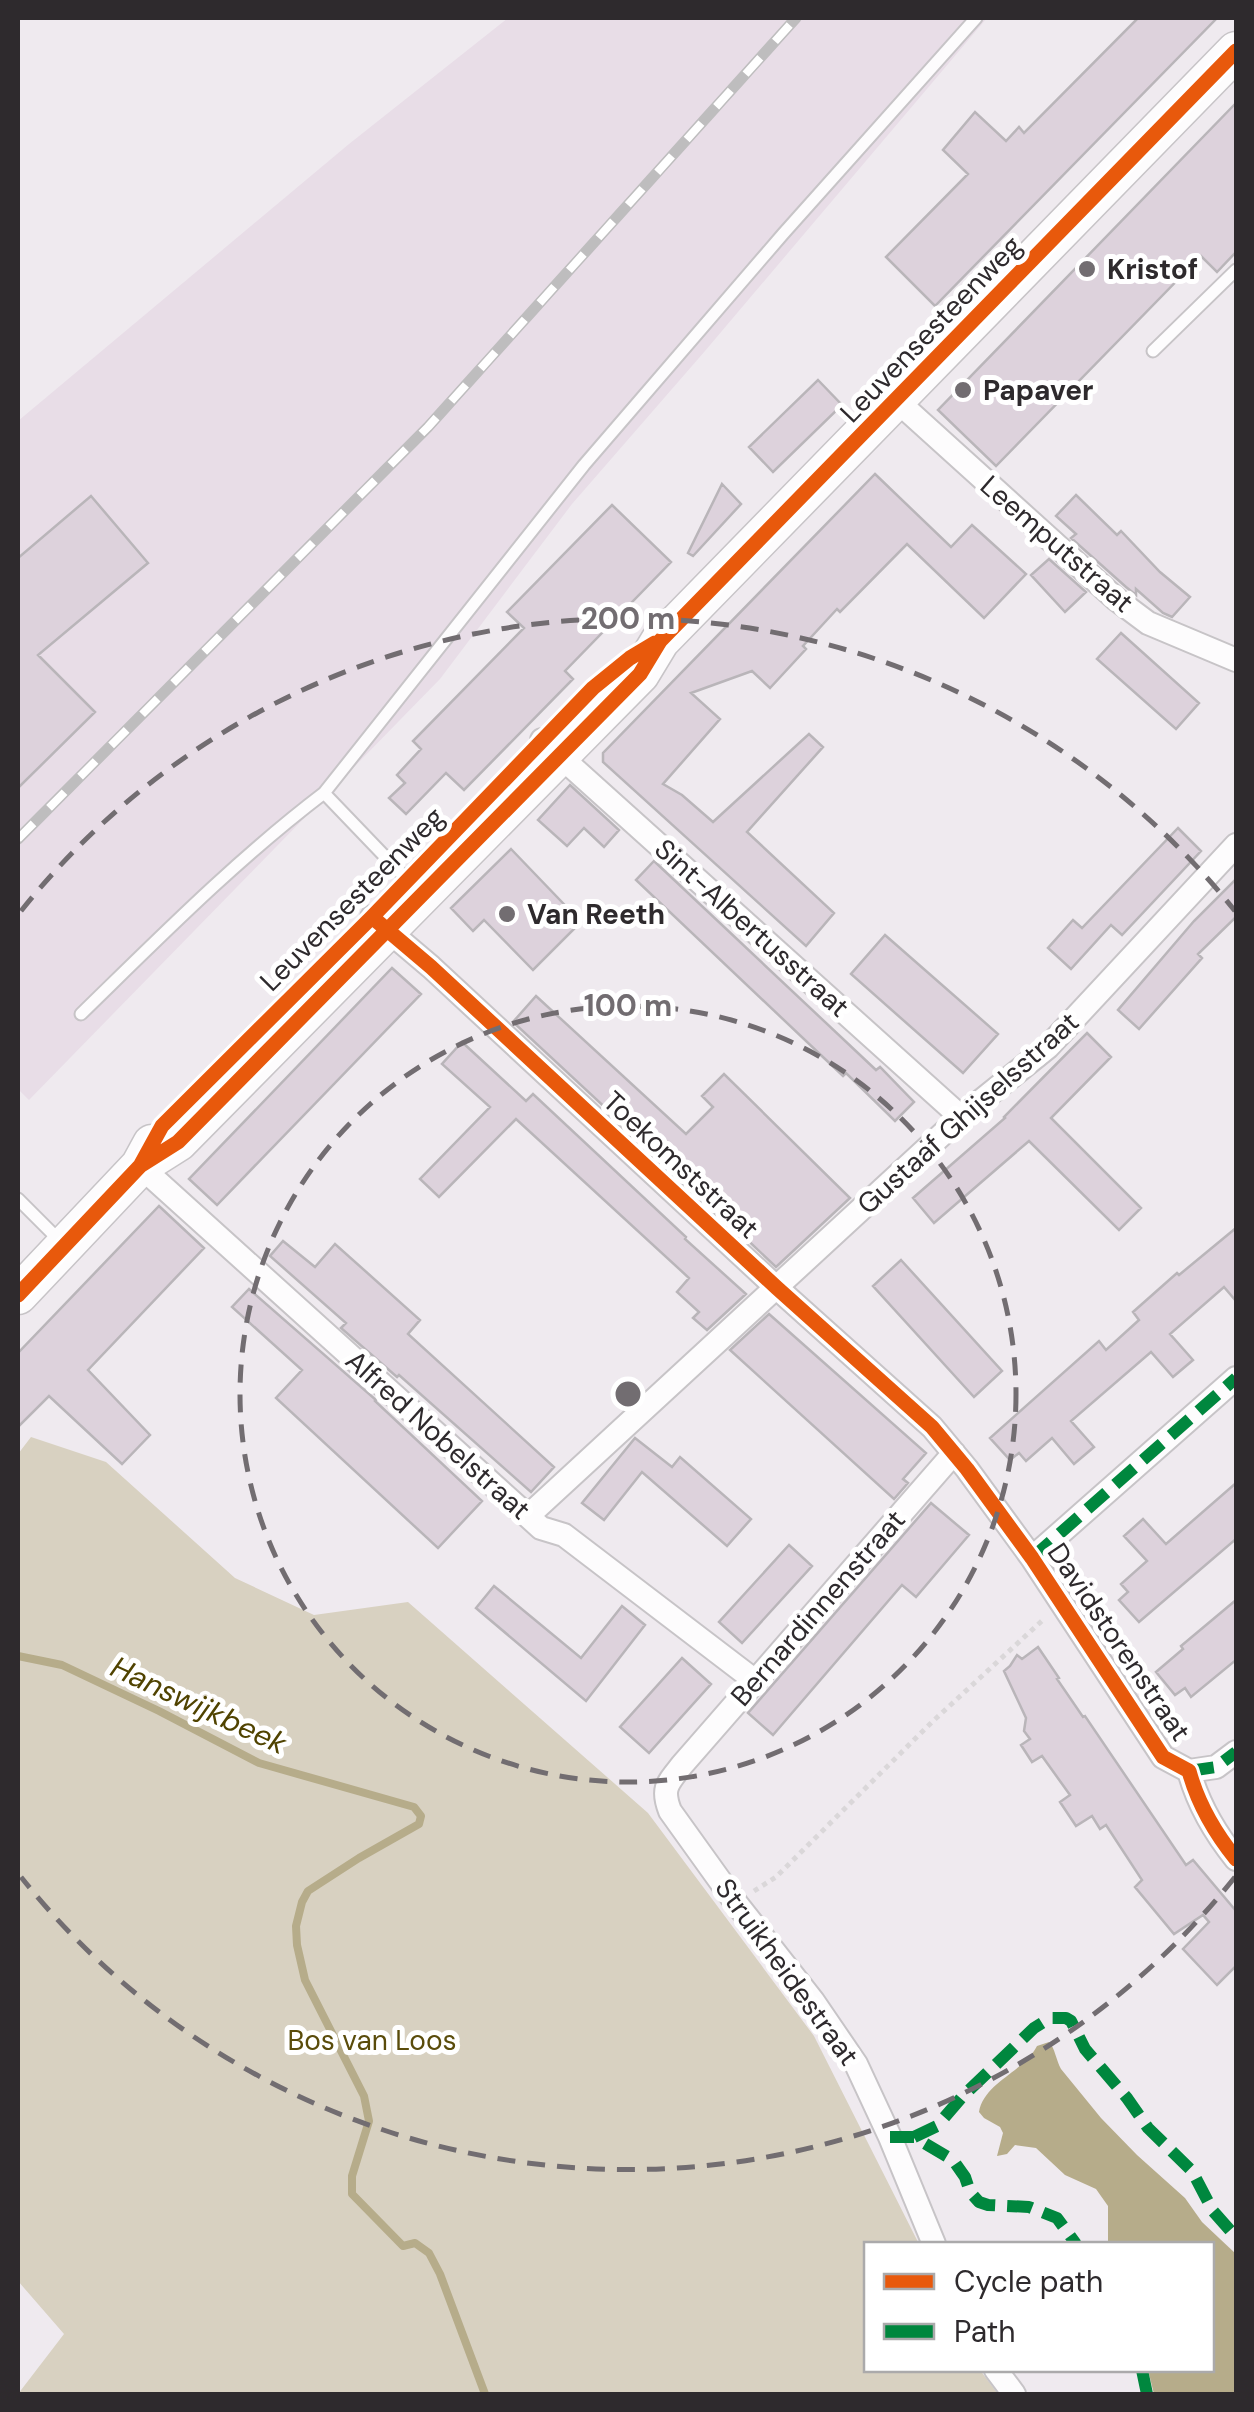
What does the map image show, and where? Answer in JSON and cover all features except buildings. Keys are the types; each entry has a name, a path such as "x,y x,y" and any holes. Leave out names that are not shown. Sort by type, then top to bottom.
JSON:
{"main road":[{"name":"Leuvensesteenweg","path":"18,1294 140,1166 178,1142 379,923 551,747 593,688 630,658 660,641 1236,51"}],"street":[{"name":"Leemputstraat","path":"896,400 1148,624 1236,660"},
{"name":"Sint-Albertusstraat","path":"551,747 961,1117"},
{"name":"Gustaaf Ghijselsstraat","path":"528,1516 961,1117 1048,1047 1236,846"},
{"name":"Toekomststraat","path":"379,923 932,1427 954,1453"},
{"name":"Alfred Nobelstraat","path":"140,1166 541,1528 564,1535 754,1680"},
{"path":"1032,1558 1236,1378"},
{"name":"Davidstorenstraat","path":"954,1453 1032,1558 1163,1758 1189,1772 1216,1833 1236,1859"},
{"name":"Bernardinnenstraat","path":"682,1764 954,1453"},
{"path":"1189,1772 1216,1768 1236,1752"},
{"name":"Struikheidestraat","path":"682,1764 665,1788 670,1811 856,2064 933,2242"},
{"path":"998,2372 1014,2394"}],"lane":[{"path":"82,1014 223,875 324,793 584,465 976,18"},
{"path":"1153,351 1236,270"},
{"path":"324,793 415,887"},
{"path":"18,1200 64,1245"}],"path":[{"path":"736,1903 776,1877 932,1722 1063,1604"}],"shaded area":[{"path":"508,18 987,18 572,504 440,679 29,1100 18,1089 18,421 349,144"},
{"path":"1049,2042 1061,2069 1101,2118 1185,2198 1202,2222 1236,2254 1236,2394 1154,2394 1148,2372 1214,2372 1214,2242 1108,2242 1108,2206 1096,2189 1065,2175 1036,2148 1015,2145 1007,2154 997,2156 1003,2133 979,2112 982,2102 1037,2046"}],"green space":[{"name":"Bos van Loos","path":"31,1437 106,1462 235,1578 314,1615 408,1602 648,1813 814,2036 918,2242 864,2242 864,2372 982,2372 998,2394 18,2394 64,2334 18,2281 18,1454"}],"waterway":[{"name":"Hanswijkbeek","path":"18,1656 62,1665 259,1763 414,1807 421,1816 419,1824 308,1891 296,1926 297,1945 305,1980 364,2096 369,2121 352,2176 352,2194 403,2246 415,2243 429,2253 485,2394"}],"railway":[{"path":"18,839 428,427 796,18"}],"marked path":[{"path":"1032,1558 1236,1378"},
{"path":"1189,1771 1216,1767 1236,1752"},
{"path":"914,2137 937,2126 1034,2028 1050,2018 1066,2018 1085,2049 1148,2128 1192,2171 1213,2211 1236,2237"},
{"path":"890,2137 914,2137 953,2160 979,2202 1029,2207 1057,2218 1075,2242"},
{"path":"1142,2372 1147,2394"}],"cycle path":[{"path":"140,1166 178,1142 640,674 660,641 1236,51"},
{"path":"18,1295 140,1166 162,1126 372,917 593,688 655,643"},
{"path":"372,917 932,1427 1032,1558 1163,1757 1189,1771 1208,1818 1236,1859"}],"place":[{"name":"Kristof","path":"1087,269"},
{"name":"Papaver","path":"963,390"},
{"name":"Van Reeth","path":"507,914"}]}
